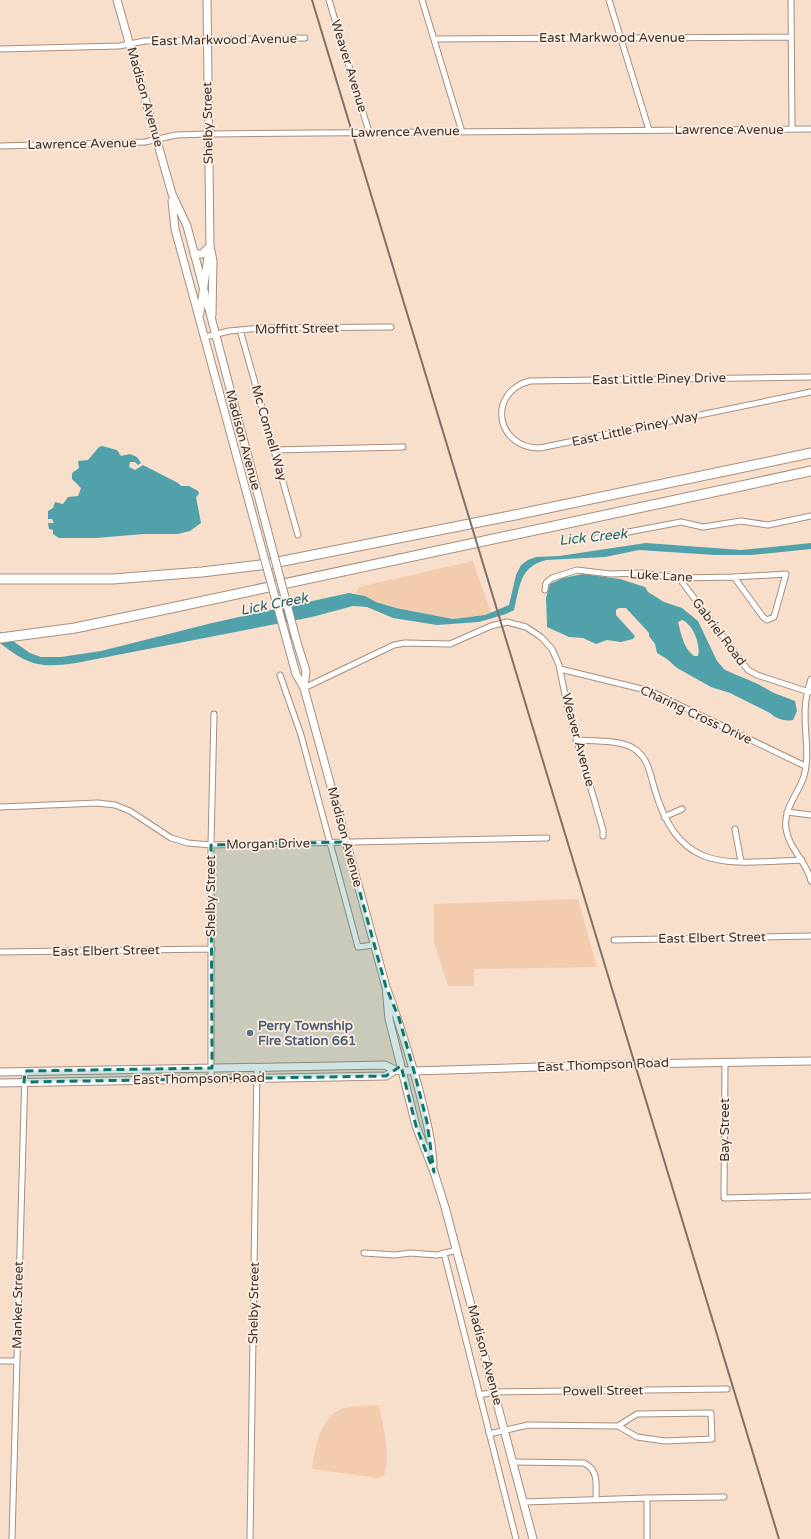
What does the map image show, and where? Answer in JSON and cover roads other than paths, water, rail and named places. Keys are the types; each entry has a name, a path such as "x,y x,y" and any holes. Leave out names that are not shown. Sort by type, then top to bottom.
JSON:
{"highway":[{"path":"0,580 136,578 268,564 510,516 811,453"},
{"path":"0,638 31,635 163,610 811,471"}],"main road":[{"name":"Madison Avenue","path":"117,0 172,194 186,226 194,254 214,334 296,639 306,671 304,688"},
{"name":"Shelby Street","path":"200,319 210,246 207,0"},
{"name":"Madison Avenue","path":"172,194 175,229 296,674 304,688 386,987 399,1018 414,1071 427,1122 432,1149 434,1172"},
{"name":"Shelby Street","path":"210,246 213,261 211,321"},
{"path":"194,254 202,254 210,246"},
{"name":"Madison Avenue","path":"386,987 389,1019 398,1071 416,1126 434,1172 457,1250 514,1462 533,1539"},
{"name":"East Thompson Road","path":"0,1083 386,1076 398,1071 811,1061"},
{"name":"East Thompson Road","path":"0,1072 257,1066 385,1065 398,1071"}],"street":[{"name":"Weaver Avenue","path":"329,0 369,132"},
{"path":"422,0 462,132"},
{"path":"609,0 649,130"},
{"path":"790,0 792,130"},
{"name":"East Markwood Avenue","path":"434,39 791,37"},
{"name":"East Markwood Avenue","path":"0,49 109,47 145,41 305,38"},
{"name":"Lawrence Avenue","path":"0,146 145,142 157,138 176,135 208,134 811,129"},
{"name":"Moffitt Street","path":"205,337 214,334 262,328 391,327"},
{"name":"Mc Connell Way","path":"240,330 298,535"},
{"name":"East Little Piney Drive","path":"510,392 520,384 530,381 811,376"},
{"name":"East Little Piney Way","path":"510,392 502,408 502,417 505,429 511,438 520,445 540,448 811,392"},
{"path":"274,450 403,447"},
{"path":"597,538 681,522 703,527 741,521 768,525 811,516"},
{"name":"Luke Lane","path":"545,590 546,583 552,578 577,570 610,574 641,573 679,578 786,574 775,615 771,620 763,617 734,577"},
{"name":"Gabriel Road","path":"679,578 748,670 757,675 809,692"},
{"name":"Weaver Avenue","path":"304,688 389,647 406,644 453,644 499,623 507,622 526,627 549,645 556,657 576,740 604,830 603,836"},
{"name":"Charing Cross Drive","path":"560,669 650,691 805,766"},
{"name":"Madison Avenue","path":"280,675 301,735 358,947 374,945"},
{"path":"811,679 806,700 809,748 802,780 787,812 785,823 787,835 802,860 811,881"},
{"name":"Shelby Street","path":"212,1079 211,845 214,714"},
{"path":"576,740 623,744 638,752 648,766 664,817 677,836 694,851 717,860 741,862 802,860"},
{"name":"Morgan Drive","path":"0,806 98,803 115,805 130,811 171,838 188,843 211,845 546,838"},
{"path":"664,817 682,808"},
{"path":"787,812 811,815"},
{"path":"735,829 741,862"},
{"name":"East Elbert Street","path":"614,940 811,936"},
{"name":"East Elbert Street","path":"0,952 212,949"},
{"name":"Bay Street","path":"725,1062 724,1198 811,1196"},
{"name":"Shelby Street","path":"250,1539 257,1066"},
{"name":"Manker Street","path":"12,1539 25,1071"},
{"path":"364,1253 394,1255 410,1253 437,1255 457,1250"},
{"name":"Madison Avenue","path":"444,1253 516,1539"},
{"path":"0,1361 17,1361"},
{"name":"Powell Street","path":"479,1395 495,1392 727,1389"},
{"path":"489,1434 528,1425 618,1426 637,1437 665,1441 712,1439 711,1413 637,1414 618,1426"},
{"path":"514,1462 584,1463 592,1468 595,1473 596,1500"},
{"path":"646,1539 647,1498"},
{"path":"524,1502 647,1498 724,1498"}],"water":[{"path":"102,446 117,450 121,456 130,454 137,457 141,463 138,465 135,462 130,462 129,467 135,470 143,465 181,486 189,486 198,491 199,494 196,497 201,523 190,531 178,534 144,534 96,538 59,538 53,534 53,530 49,529 48,523 54,523 52,519 48,519 48,511 53,508 55,502 63,504 68,497 78,496 81,488 72,479 72,473 79,468 78,461 88,460 99,447"},
{"name":"Lick Creek","path":"646,543 741,550 811,543 811,549 751,555 715,555 639,550 605,557 546,560 537,563 530,568 522,579 514,610 479,622 437,625 393,618 367,607 353,606 312,617 64,665 35,664 19,657 0,643 0,632 30,653 41,657 61,657 101,651 212,623 349,593 365,596 376,602 396,608 453,619 485,615 509,605 516,575 521,565 528,560 536,557 559,556"},
{"path":"583,574 620,579 645,587 648,592 664,602 682,608 698,621 717,661 725,670 795,701 797,711 793,720 777,718 730,693 711,687 677,668 657,653 655,644 649,636 649,633 626,608 619,608 616,610 616,615 635,636 633,639 621,642 607,640 596,644 583,638 569,637 547,627 546,598 550,584 563,578","holes":["682,620 686,622 693,630 695,635 699,651 698,656 694,656 683,641 678,622"]}],"railway":[{"path":"312,0 779,1539"}],"place":[{"name":"Perry Township Fire Station 661","path":"250,1033"}]}
